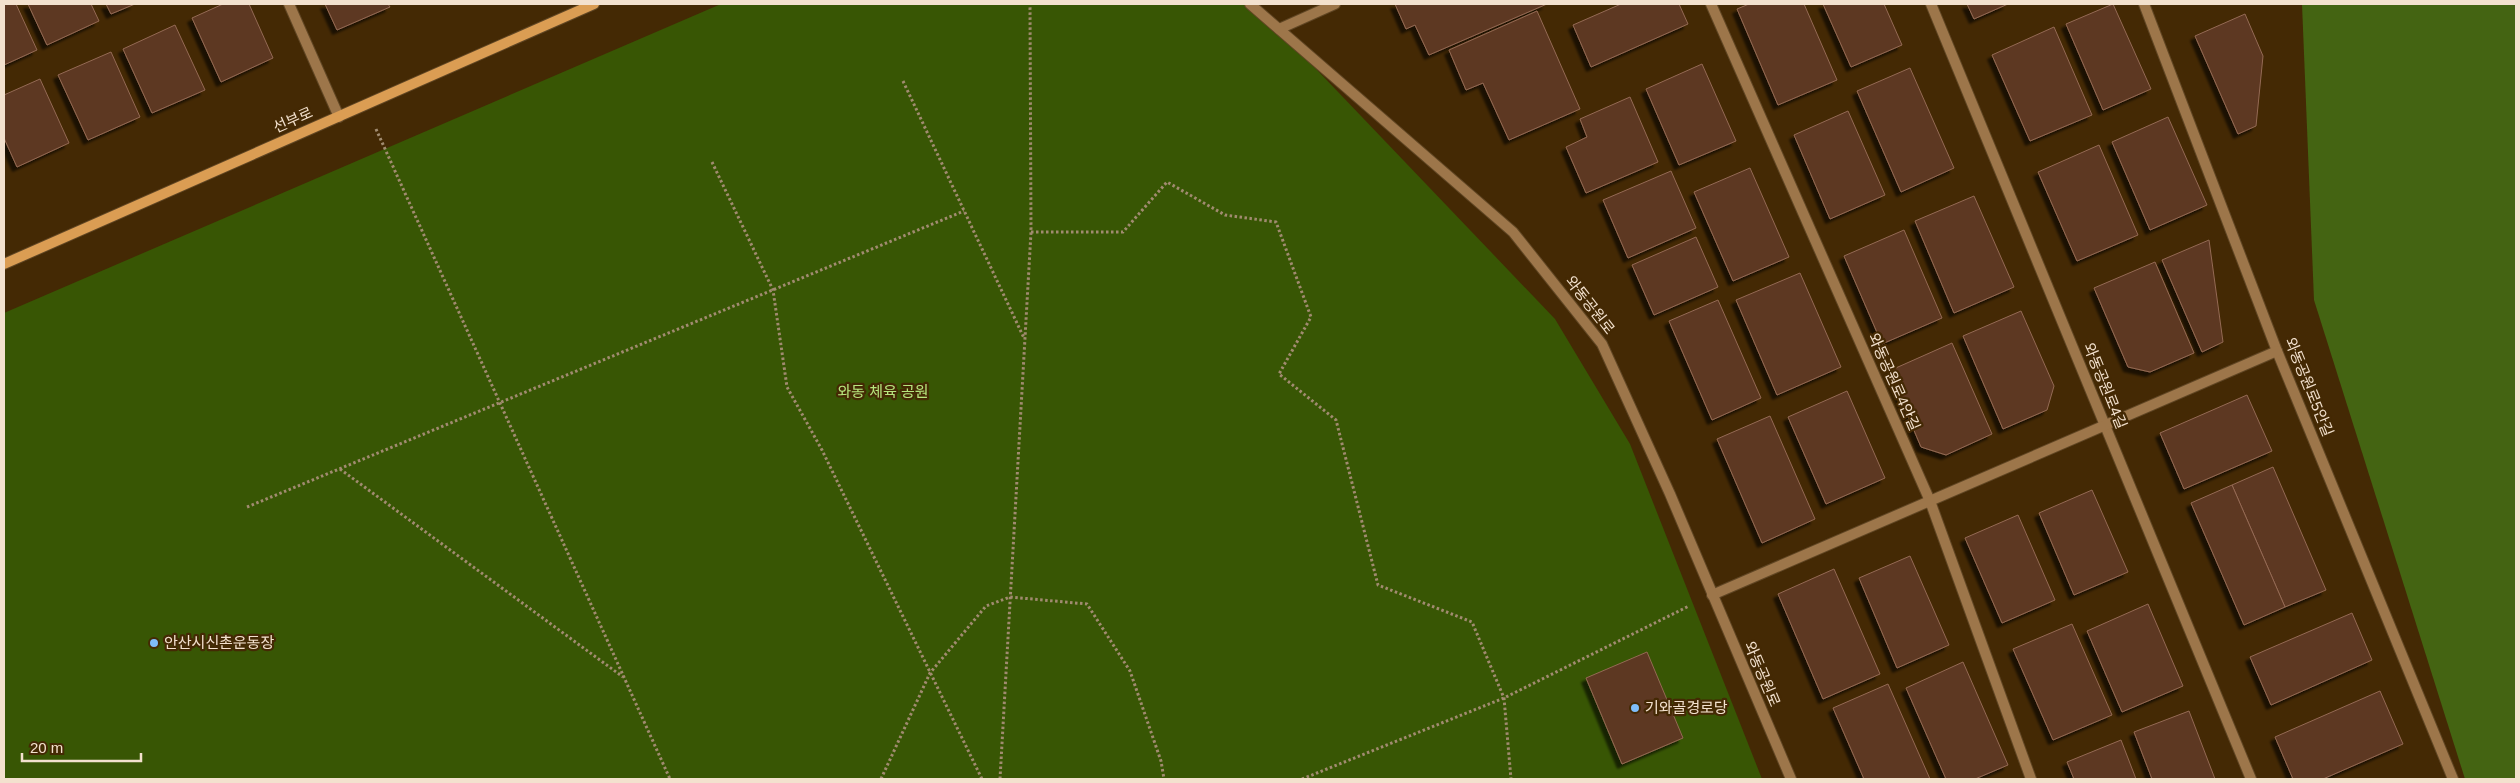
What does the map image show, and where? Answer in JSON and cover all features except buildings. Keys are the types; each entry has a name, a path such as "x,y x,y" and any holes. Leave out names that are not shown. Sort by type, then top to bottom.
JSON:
{"main road":[{"name":"선부로","path":"4,264 594,4"}],"street":[{"path":"288,4 339,116"},
{"name":"와동공원로","path":"1250,4 1513,232 1602,344 1791,779"},
{"path":"1279,29 1335,4"},
{"name":"와동공원로4안길","path":"1711,4 1930,501 2031,779"},
{"name":"와동공원로4길","path":"1931,4 2251,779"},
{"name":"와동공원로5안길","path":"2144,4 2277,351 2453,779"},
{"path":"1712,595 2277,351"}],"path":[{"path":"1000,779 1031,232 1030,4"},
{"path":"903,81 1024,340"},
{"path":"366,105 670,779"},
{"path":"712,162 773,290 787,386 822,450 982,779"},
{"path":"1031,232 1123,232 1167,182 1225,215 1276,222 1310,318 1279,374 1336,420 1378,585 1472,622 1504,698 1511,779"},
{"path":"247,507 964,211"},
{"path":"339,469 625,678"},
{"path":"1302,779 1504,698 1712,595"},
{"path":"881,779 930,673 986,606 1010,597 1087,604 1130,671 1161,761 1164,779"}],"green space":[{"name":"와동 체육 공원","path":"721,4 1254,4 1555,319 1630,444 1762,779 4,779 4,313"},
{"path":"2302,4 2516,4 2516,779 2465,779 2314,300"}],"place":[{"name":"안산시신촌운동장","path":"154,643"},
{"name":"기와골경로당","path":"1635,708"}]}
